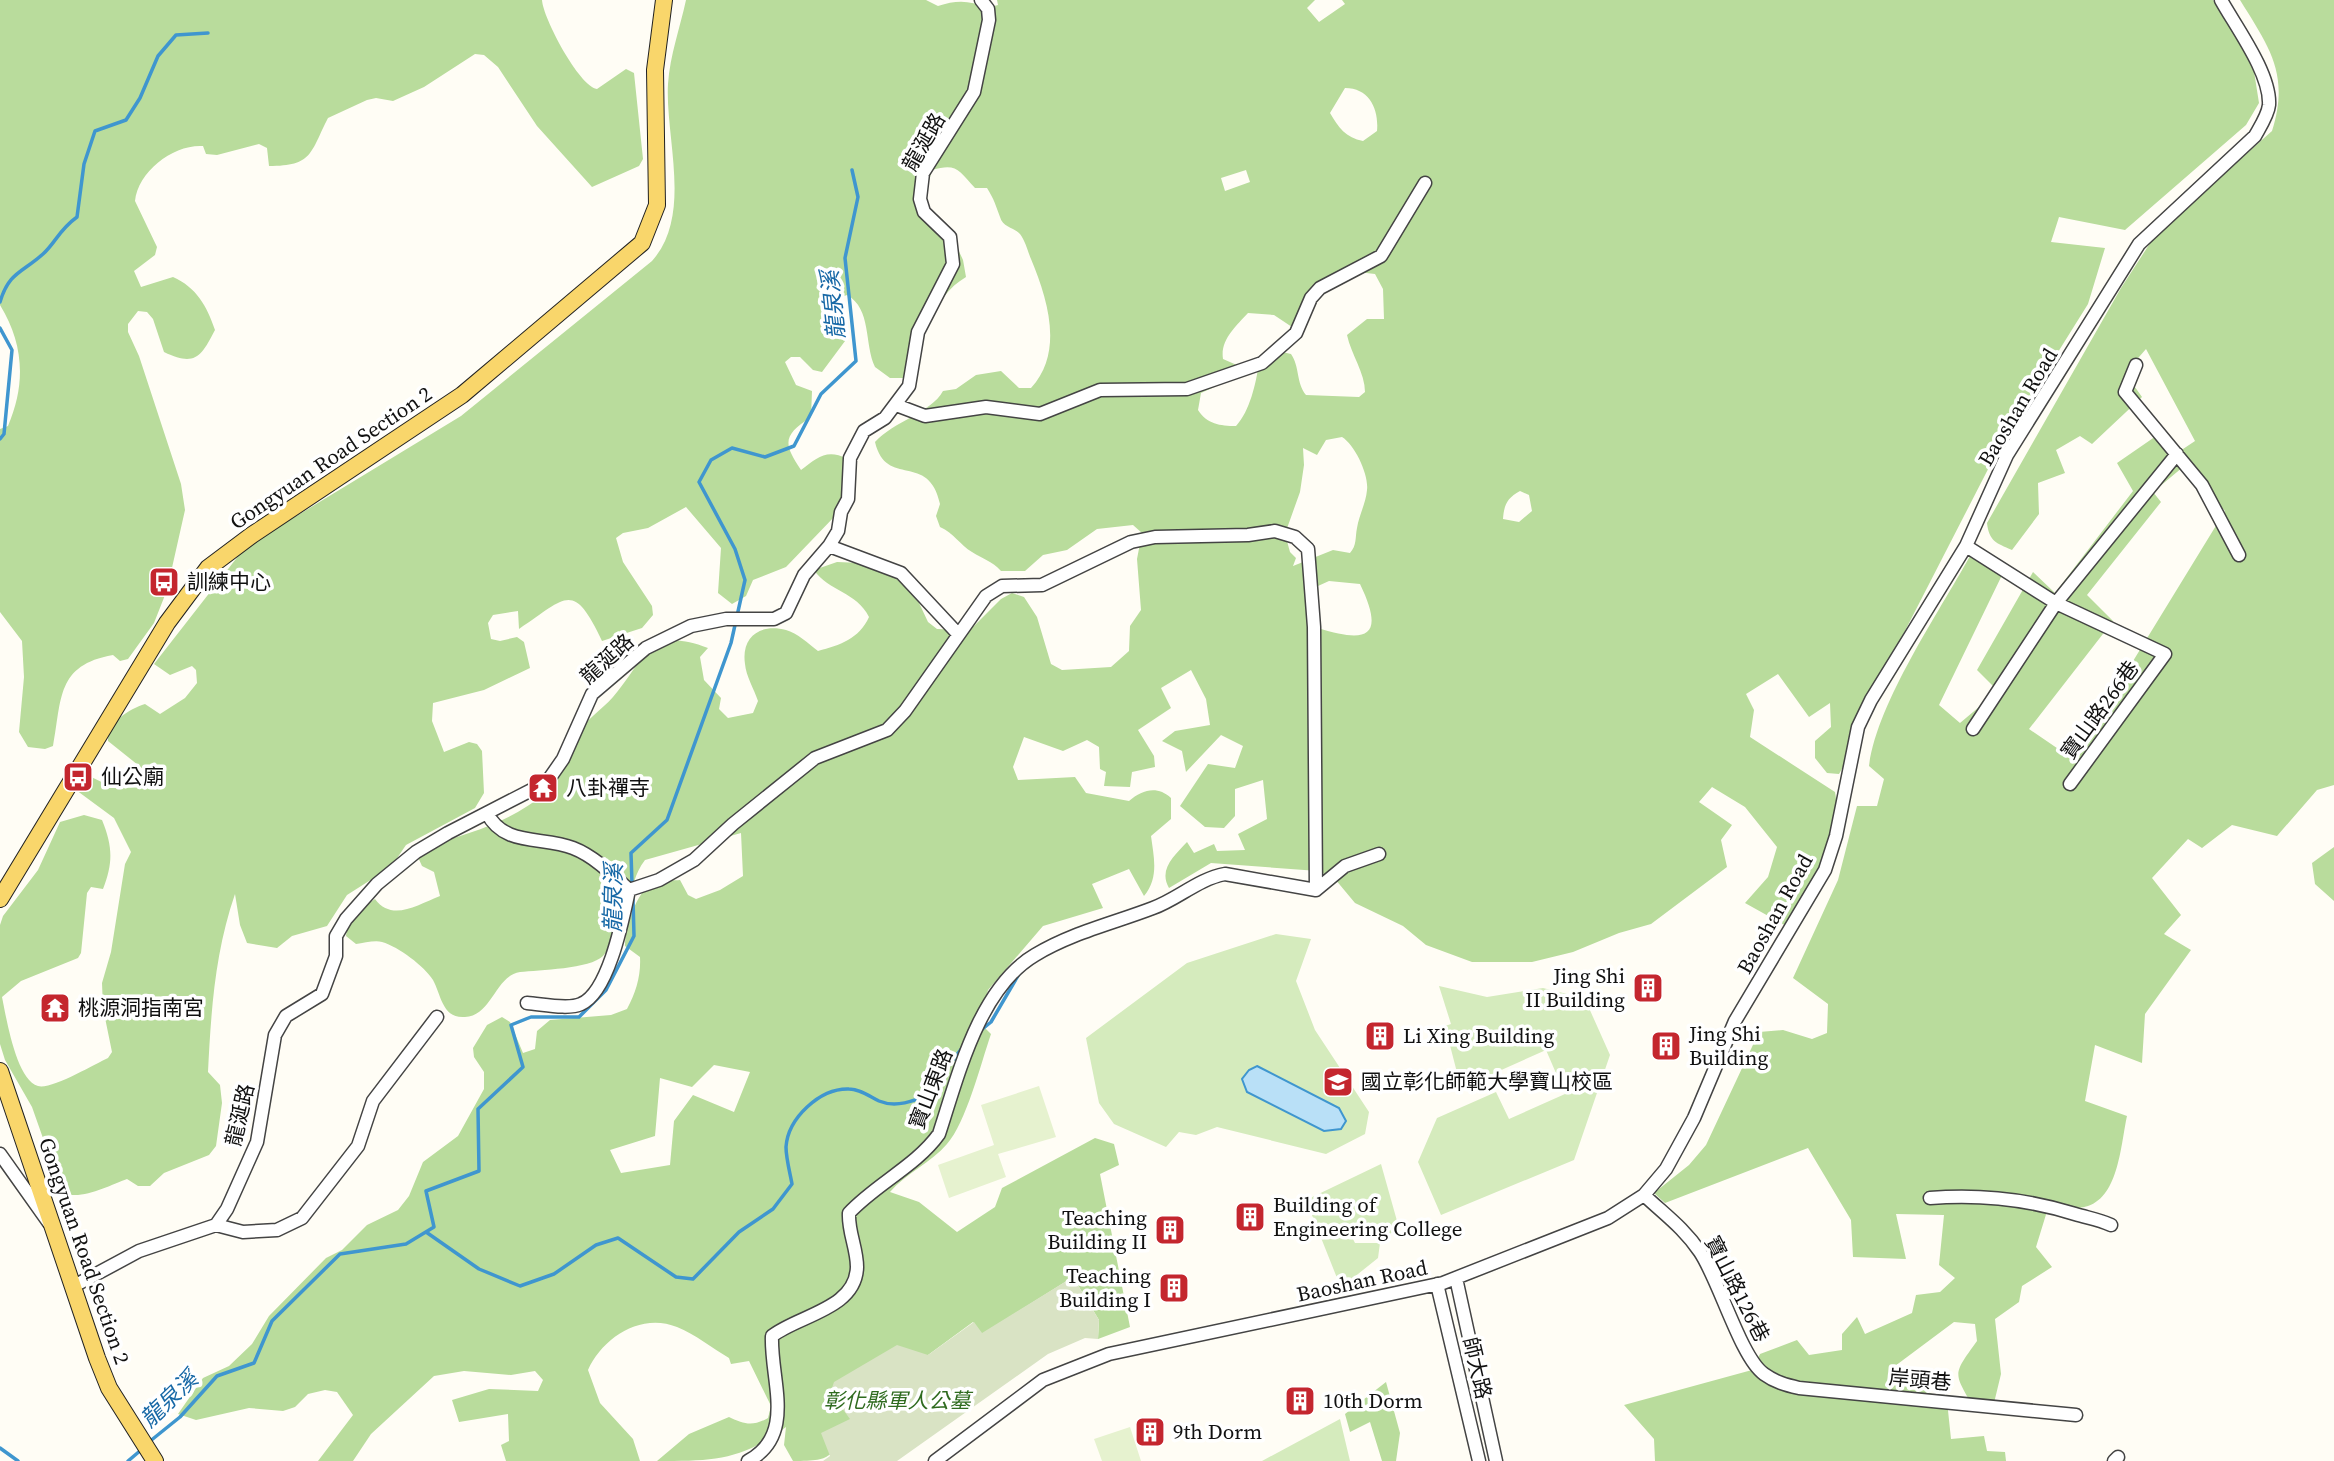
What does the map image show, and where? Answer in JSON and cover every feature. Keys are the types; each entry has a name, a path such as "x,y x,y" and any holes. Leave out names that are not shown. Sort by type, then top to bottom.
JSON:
{"main road":[{"name":"Gongyuan Road Section 2","path":"0,899 167,623 208,568 252,535 462,395 642,243 657,205 654,70 664,0"},
{"name":"Gongyuan Road Section 2","path":"0,1071 109,1388 149,1451"}],"street":[{"name":"龍涎路","path":"216,1225 227,1209 257,1142 275,1035 286,1016 322,994 336,957 337,936 346,919 377,884 416,852 547,782 562,759 592,694 646,648 691,626 726,619 774,619 786,613 804,575 829,546 848,499 850,458 864,431 885,418 909,386 918,332 953,264 950,237 924,212 920,185 923,173 974,92 989,20 988,9 981,0"},
{"name":"Baoshan Road","path":"934,1461 1042,1380 1088,1361 1437,1284 1608,1218 1644,1195 1666,1169 1689,1128 1735,1021 1825,870 1836,836 1858,727 1871,700 1966,546 2007,455 2138,244 2255,136 2263,122 2269,106 2264,78 2221,0"},
{"path":"895,405 925,416 986,407 1040,414 1100,390 1187,389 1262,363 1296,333 1311,298 1320,288 1381,256 1426,183"},
{"path":"2136,365 2124,392 2202,485 2239,555"},
{"path":"1973,729 2056,603 2177,454"},
{"path":"629,890 659,880 694,860 733,824 815,758 887,730 905,711 986,596 1002,586 1042,585 1131,542 1155,537 1248,535 1275,531 1295,537 1308,549 1314,627 1316,890"},
{"path":"829,546 901,573 958,634"},
{"name":"寶山路266巷","path":"1966,546 2056,603 2165,654 2070,784"},
{"path":"487,813 501,830 519,839 543,840 574,848 605,868 629,890"},
{"path":"1316,890 1345,866 1379,854"},
{"name":"寶山東路","path":"748,1461 766,1450 780,1413 771,1354 772,1336 788,1324 815,1315 846,1296 855,1280 857,1264 848,1228 849,1213 866,1194 930,1146 939,1134 968,1046 1010,973 1033,955 1065,939 1157,907 1212,876 1225,874 1316,890"},
{"path":"527,1003 579,1006 590,999 608,967 629,890"},
{"path":"74,1286 139,1251 216,1225 243,1232 277,1230 302,1218 358,1146 373,1101 437,1017"},
{"path":"0,1154 58,1234"},
{"name":"寶山路126巷","path":"1644,1195 1676,1220 1700,1252 1724,1295 1754,1365 1763,1374"},
{"path":"1930,1198 1964,1195 2011,1198 2096,1218 2111,1225"},
{"path":"1456,1278 1496,1461"},
{"name":"師大路","path":"1437,1284 1479,1461"},
{"name":"岸頭巷","path":"1763,1374 1780,1383 1799,1388 2076,1415"}],"green space":[{"path":"0,0 542,0 548,21 563,50 590,85 597,89 626,69 634,73 643,159 639,166 592,187 537,126 498,67 484,55 475,54 424,87 393,101 376,98 367,100 328,118 313,149 302,160 294,163 269,166 267,148 259,144 217,155 206,154 203,146 181,150 150,170 143,179 135,201 157,247 155,255 134,271 141,287 173,277 188,286 204,305 215,330 201,353 190,359 183,359 164,352 153,319 147,312 138,311 128,324 128,332 139,356 181,484 185,510 167,590 154,623 128,659 120,661 113,655 94,660 71,676 61,699 53,746 45,749 28,747 19,732 24,677 22,641 0,612 0,429 8,426 14,410 20,364 14,334 0,305"},
{"path":"686,0 926,0 938,6 963,2 986,8 998,5 997,0 1315,0 1307,8 1319,22 1345,4 1342,0 2213,0 2253,65 2259,103 2246,125 2125,230 2059,217 2051,242 2105,248 2088,304 2002,442 1871,697 1848,758 1839,774 1827,773 1815,758 1815,741 1831,727 1830,703 1809,717 1778,674 1746,694 1754,710 1750,737 1835,792 1837,810 1830,845 1824,862 1788,927 1745,903 1768,877 1777,847 1745,807 1712,787 1699,802 1732,825 1721,840 1727,867 1651,924 1619,933 1573,952 1532,962 1472,962 1426,945 1403,926 1355,903 1335,879 1318,871 1211,863 1169,888 1165,875 1169,863 1187,842 1194,853 1214,844 1217,851 1245,850 1238,834 1267,819 1263,780 1235,789 1235,816 1224,828 1205,827 1180,806 1208,764 1235,768 1243,746 1221,735 1186,772 1182,751 1162,741 1175,731 1210,725 1206,699 1191,670 1161,688 1171,708 1138,730 1154,756 1155,767 1132,772 1130,787 1104,786 1106,772 1100,769 1099,747 1087,740 1063,751 1024,737 1013,767 1018,780 1075,777 1086,793 1129,801 1150,790 1160,791 1171,798 1171,819 1151,836 1154,875 1144,896 1129,869 1092,884 1103,908 1043,926 988,990 980,1023 991,1034 960,1122 941,1151 890,1192 919,1202 957,1232 995,1207 1002,1188 1095,1138 1114,1144 1119,1165 1100,1174 1130,1327 1098,1339 1099,1320 1073,1277 982,1334 973,1322 928,1355 828,1402 836,1400 851,1419 835,1449 825,1457 818,1460 793,1461 784,1445 786,1427 754,1447 726,1457 657,1461 689,1434 729,1417 744,1423 757,1423 768,1418 771,1406 749,1361 731,1364 729,1358 684,1330 663,1323 650,1323 624,1331 613,1338 594,1358 588,1370 600,1403 633,1439 640,1461 506,1461 501,1445 509,1441 508,1414 459,1422 452,1400 489,1389 538,1391 543,1380 535,1371 511,1375 464,1371 434,1376 371,1434 353,1461 318,1461 353,1415 337,1392 325,1390 308,1394 295,1407 283,1411 249,1408 196,1420 178,1414 203,1378 229,1366 252,1344 269,1316 326,1258 342,1250 367,1225 398,1210 409,1196 423,1162 458,1136 484,1089 484,1072 474,1057 473,1048 487,1025 502,1017 510,1022 523,1053 535,1049 537,1031 550,1020 611,1015 627,1009 637,984 640,957 625,946 629,921 641,895 652,883 680,880 688,895 696,899 720,890 743,876 741,833 645,860 636,876 627,904 613,927 609,946 603,956 587,964 512,975 481,1010 465,1017 457,1017 447,1010 433,980 403,953 379,941 356,944 346,936 356,914 375,899 389,910 397,911 440,896 434,872 422,866 417,855 426,847 519,812 547,792 561,773 580,730 613,697 641,659 660,643 688,642 708,648 700,657 704,680 721,698 719,709 728,718 753,713 758,701 747,673 745,654 746,646 754,634 768,629 786,630 799,636 818,651 854,636 869,617 857,602 827,583 814,570 837,562 861,563 872,559 912,588 928,622 937,629 962,630 974,626 1001,599 1012,593 1024,597 1037,617 1051,664 1062,670 1111,667 1129,651 1130,626 1141,610 1137,559 1142,533 1133,525 1097,529 1067,550 1043,555 1025,571 1001,571 940,527 936,516 940,504 927,479 888,464 880,456 875,442 883,435 930,405 943,391 956,389 976,375 1001,371 1019,388 1031,388 1041,374 1050,342 1050,325 1043,291 1022,237 1001,221 987,188 975,188 961,173 952,168 932,170 925,195 932,220 956,245 963,260 966,277 954,285 936,308 922,336 907,378 890,378 875,367 864,318 855,301 847,295 831,301 827,308 827,325 844,330 848,337 822,372 813,370 800,357 791,357 785,362 796,385 812,391 811,417 795,429 789,440 791,452 801,470 817,458 828,454 847,459 850,476 835,516 786,567 753,580 746,596 732,604 718,593 721,548 686,507 648,528 623,533 616,538 623,562 652,606 653,615 642,628 602,641 584,609 576,602 568,600 548,609 519,629 518,611 493,615 488,623 491,639 500,641 517,637 524,642 530,668 484,690 433,703 432,721 444,752 469,742 477,744 482,751 484,793 475,808 406,845 391,867 347,895 327,926 292,936 277,948 247,943 240,925 235,894 218,960 211,1027 208,1072 220,1085 222,1103 216,1146 209,1155 164,1173 150,1186 138,1186 127,1179 86,1194 69,1195 62,1192 32,1107 5,1060 0,1044 0,925 3,916 38,870 60,822 84,815 102,820 110,847 109,871 103,889 91,887 87,893 81,953 78,958 21,981 2,997 18,1060 30,1081 38,1086 53,1084 108,1058 112,1052 103,1008 102,983 111,952 125,864 131,852 114,818 76,790 85,774 114,788 142,775 143,769 108,741 109,734 115,722 132,709 145,704 160,714 185,698 197,683 196,670 192,666 170,675 154,664 239,555 252,543 461,416 652,261 664,242 671,222 674,199 668,84","holes":["1345,88 1354,89 1367,96 1371,102 1376,115 1377,131 1363,141 1357,140 1343,131 1330,113","1246,170 1250,182 1225,191 1221,178","1349,271 1375,274 1383,289 1384,319 1367,319 1347,335 1364,385 1365,392 1359,397 1306,395 1294,359 1291,354 1282,352 1259,363 1249,405 1236,426 1214,423 1202,415 1198,410 1201,393 1241,375 1239,366 1223,359 1223,352 1230,334 1248,313 1274,315 1295,329 1334,280","1342,437 1347,441 1360,461 1366,477 1366,495 1355,544 1350,553 1333,550 1293,566 1296,558 1290,552 1285,534 1300,492 1304,465 1303,448 1317,455 1326,440","1520,491 1529,495 1532,511 1519,522 1503,519 1505,506 1512,496","1329,581 1360,584 1371,615 1368,632 1350,635 1318,628 1309,606 1319,601 1318,586","714,1065 750,1072 734,1112 693,1095 674,1121 670,1165 621,1173 610,1150 655,1136 660,1078 692,1087"]},
{"path":"2240,0 2334,0 2334,785 2317,790 2277,836 2232,825 2202,848 2188,839 2152,878 2181,915 2164,934 2191,950 2145,1014 2142,1063 2095,1045 2085,1101 2127,1116 2117,1167 2106,1192 2088,1206 2048,1208 2036,1247 2052,1267 2022,1286 2019,1302 1995,1319 2001,1374 1994,1403 1975,1410 1958,1375 1977,1341 1975,1324 1954,1322 1891,1369 1931,1374 1926,1391 1947,1401 1951,1439 1984,1436 1987,1451 2005,1452 2006,1461 1655,1461 1654,1439 1624,1405 1752,1370 1760,1354 1797,1340 1809,1355 1842,1350 1842,1334 1857,1317 1865,1334 1912,1313 1916,1295 1940,1292 1955,1278 1939,1265 1944,1215 1896,1214 1906,1259 1853,1257 1851,1220 1808,1148 1665,1203 1654,1193 1689,1165 1706,1145 1759,1032 1783,1030 1812,1039 1827,1033 1828,1004 1793,978 1838,880 1857,806 1877,806 1884,779 1869,766 1874,741 1884,715 1910,659 1970,556 2004,571 1939,705 1960,723 1998,691 1977,670 2033,572 2055,593 2133,491 2117,463 2159,434 2174,455 2195,441 2146,349 2125,373 2142,397 2092,444 2080,436 2056,450 2065,473 2038,483 2039,514 2012,550 1998,543 1990,534 1987,523 2121,288 2156,234 2272,131 2279,93 2274,62","holes":["2183,467 2225,511 2073,759 2029,729 2113,621 2087,595 2161,502 2153,492"]},
{"path":"2334,847 2334,901 2315,884 2312,863"},
{"path":"1276,934 1311,939 1296,981 1315,1030 1369,1112 1365,1134 1326,1154 1217,1127 1196,1135 1179,1132 1166,1147 1114,1124 1099,1103 1086,1038 1187,963"},
{"path":"1439,986 1487,997 1543,988 1571,995 1589,1008 1610,1055 1574,1160 1441,1215 1418,1162 1437,1118 1496,1092 1509,1119 1565,1094 1546,1050 1461,1088 1445,1026 1451,1024"},
{"path":"1039,1086 1056,1137 998,1154 1006,1177 949,1198 938,1165 994,1145 981,1105"},
{"path":"1381,1164 1399,1228 1383,1238 1363,1236 1361,1230 1355,1228 1350,1233 1355,1243 1380,1243 1378,1258 1348,1282 1339,1283 1306,1200"},
{"name":"彰化縣軍人公墓","path":"1073,1277 1099,1320 1098,1339 1085,1338 1048,1354 897,1461 823,1461 830,1456 821,1433 850,1419 836,1400 827,1403 834,1382 897,1345 928,1355 974,1322 982,1333"},
{"path":"1386,1382 1400,1433 1396,1461 1382,1461 1370,1422 1350,1432 1345,1414"},
{"path":"1340,1419 1350,1461 1262,1461"},
{"path":"1130,1427 1141,1461 1102,1461 1094,1439"}],"water":[{"path":"1257,1066 1339,1108 1346,1121 1341,1129 1324,1131 1247,1092 1242,1079 1249,1070"}],"waterway":[{"path":"0,302 12,279 43,254 77,217 84,164 95,131 126,120 140,98 158,56 176,35 208,33"},
{"name":"龍泉溪","path":"632,884 631,853 667,820 731,643 745,580 735,549 699,482 711,460 732,448 765,457 794,446 821,394 856,361 845,258 858,197 852,170"},
{"path":"0,328 12,350 4,434 0,439"},
{"name":"龍泉溪","path":"149,1442 180,1417 217,1376 254,1363 272,1321 340,1254 406,1244 434,1227 426,1191 479,1171 478,1109 523,1067 511,1025 531,1017 579,1017 606,990 634,936 633,899"},
{"path":"980,1031 991,1022 1019,974"},
{"path":"426,1232 479,1269 520,1286 554,1274 596,1245 618,1238 676,1277 693,1279 739,1232 773,1209 792,1184 786,1151 788,1136 807,1107 817,1099 838,1090 861,1091 879,1101 893,1104 901,1104 936,1092 946,1069 962,1048"},
{"path":"0,1448 18,1461"},
{"name":"龍泉溪","path":"128,1461 141,1450"}],"place":[{"name":"訓練中心","path":"164,582"},
{"name":"仙公廟","path":"78,777"},
{"name":"八卦禪寺","path":"543,788"},
{"name":"Jing Shi II Building","path":"1648,988"},
{"name":"桃源洞指南宮","path":"55,1008"},
{"name":"Li Xing Building","path":"1380,1036"},
{"name":"Jing Shi Building","path":"1666,1046"},
{"name":"國立彰化師範大學寶山校區","path":"1338,1082"},
{"name":"Building of Engineering College","path":"1250,1217"},
{"name":"Teaching Building II","path":"1170,1230"},
{"name":"Teaching Building I","path":"1174,1288"},
{"name":"10th Dorm","path":"1300,1401"},
{"name":"9th Dorm","path":"1150,1432"}]}
